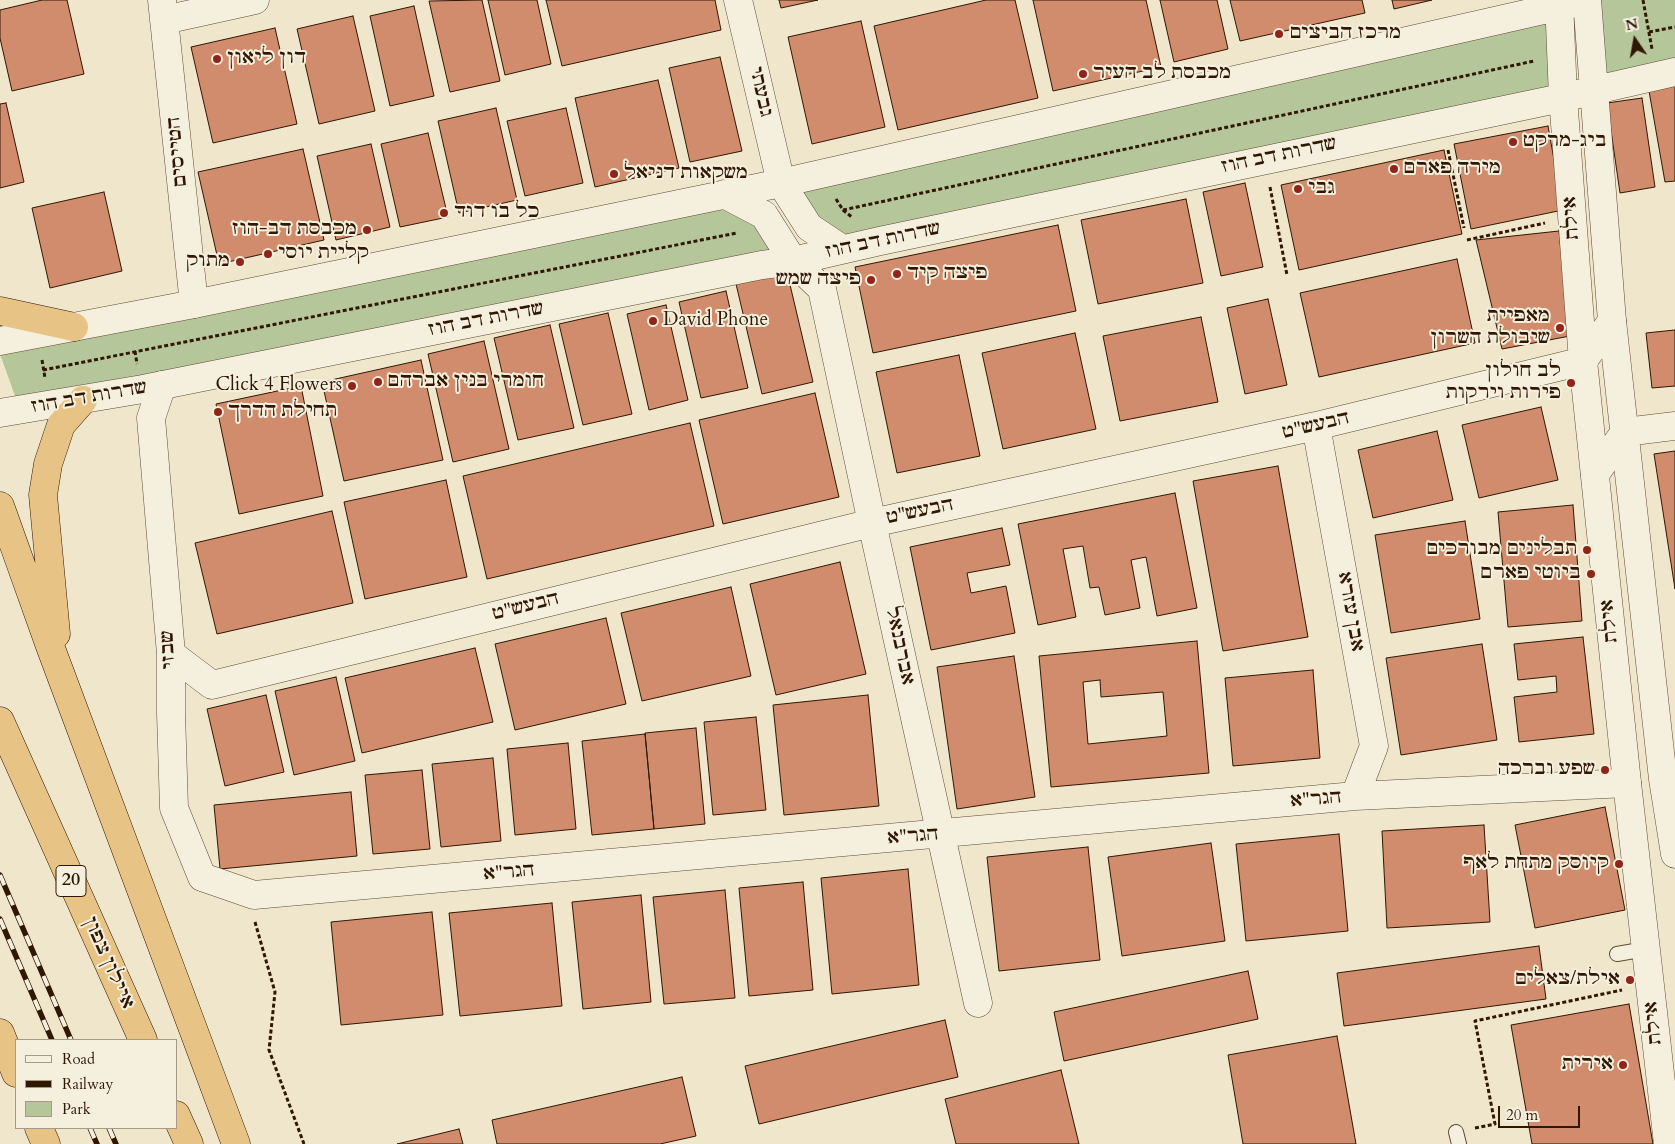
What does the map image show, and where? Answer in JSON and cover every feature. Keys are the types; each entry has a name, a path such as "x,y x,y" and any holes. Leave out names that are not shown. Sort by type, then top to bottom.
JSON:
{"highway":[{"path":"0,311 74,327"},
{"path":"60,673 44,495 48,464 62,425 83,400"},
{"path":"0,506 60,673 236,1144"},
{"name":"איילון צפון","path":"0,721 143,1039"},
{"path":"0,1033 15,1070"},
{"path":"178,1118 190,1144"},
{"path":"39,1129 46,1144"}],"street":[{"path":"163,10 255,0"},
{"name":"גבעתי","path":"738,0 781,183 809,227 842,249"},
{"path":"0,341 194,304 781,183 1559,3 1587,0"},
{"name":"אילת","path":"1587,0 1612,321 1663,779 1675,854"},
{"name":"אילת","path":"1559,3 1563,97 1583,361 1627,783 1668,1144"},
{"name":"הטייסים","path":"163,10 194,304"},
{"name":"שדרות דב הוז","path":"0,413 122,393 752,267 793,261 1666,74"},
{"path":"724,194 764,215 793,261 822,289 842,249"},
{"name":"אברבנאל","path":"822,289 978,1003"},
{"path":"1583,361 1612,321"},
{"name":"הבעש\"ט","path":"170,713 212,685 872,523 1316,426 1583,361"},
{"name":"שבזי","path":"162,385 151,418 170,654 170,713 174,808 202,877"},
{"path":"122,393 151,418"},
{"name":"אבן עזרא","path":"1316,426 1374,746 1355,796"},
{"path":"1595,474 1625,432 1675,426"},
{"path":"170,654 212,685"},
{"path":"1627,783 1648,795 1669,817"},
{"name":"הגר\"א","path":"202,877 254,895 1355,796 1627,783"}],"lane":[{"path":"1617,954 1646,948"}],"path":[{"path":"1643,0 1649,32 1666,74"},
{"path":"1649,32 1675,27"},
{"path":"843,210 1541,59"},
{"path":"1442,122 1464,228"},
{"path":"818,174 843,210 880,241"},
{"path":"1270,186 1287,275"},
{"path":"1468,240 1572,217"},
{"path":"43,370 744,232"},
{"path":"37,335 52,405"},
{"path":"254,895 250,902 275,992 269,1050 304,1144"},
{"path":"1458,1138 1495,1124 1475,1021 1650,984"}],"green space":[{"path":"1587,0 1675,0 1675,72 1595,90"},
{"path":"1559,6 1563,97 842,249 781,183"},
{"path":"724,194 793,261 20,410 0,354"}],"building":[{"path":"42,0 67,0 84,74 12,91 0,38 0,10"},
{"path":"482,0 500,81 450,92 429,1"},
{"path":"488,0 537,0 551,64 505,75"},
{"path":"546,0 715,0 721,30 562,66"},
{"path":"779,0 818,0 781,8"},
{"path":"986,0 1015,0 1038,98 898,130 874,26"},
{"path":"1033,0 1146,0 1161,67 1053,91"},
{"path":"1160,0 1217,0 1228,49 1174,62"},
{"path":"1230,0 1362,0 1365,13 1240,41"},
{"path":"1392,0 1432,0 1394,9"},
{"path":"414,6 434,96 390,106 370,16"},
{"path":"353,16 375,111 319,124 297,29"},
{"path":"861,21 885,127 812,144 788,37"},
{"path":"275,28 297,124 213,143 191,47"},
{"path":"720,57 742,151 690,162 669,68"},
{"path":"658,80 679,168 595,187 575,98"},
{"path":"1675,86 1675,181 1665,182 1649,91"},
{"path":"1642,98 1655,187 1620,193 1607,103"},
{"path":"6,103 24,182 0,188 0,104"},
{"path":"496,108 517,200 459,213 438,121"},
{"path":"566,108 583,183 525,196 507,121"},
{"path":"1548,126 1563,210 1471,229 1454,144"},
{"path":"428,133 448,217 400,227 381,144"},
{"path":"371,144 390,227 336,240 317,156"},
{"path":"303,149 324,240 219,264 198,172"},
{"path":"1444,150 1462,234 1299,270 1281,185"},
{"path":"1245,183 1263,267 1221,276 1203,192"},
{"path":"104,192 122,271 50,288 32,208"},
{"path":"1186,199 1203,283 1098,304 1081,220"},
{"path":"1058,225 1076,311 873,353 855,267"},
{"path":"1559,231 1570,336 1502,349 1476,240"},
{"path":"1457,259 1475,343 1319,377 1300,293"},
{"path":"787,272 813,382 762,394 736,284"},
{"path":"726,291 748,388 701,398 679,302"},
{"path":"1268,299 1287,385 1245,394 1227,308"},
{"path":"666,305 688,400 649,410 627,314"},
{"path":"608,313 632,414 583,425 559,324"},
{"path":"1201,317 1218,402 1120,421 1103,336"},
{"path":"550,325 574,428 518,440 494,338"},
{"path":"1675,330 1675,386 1652,388 1646,333"},
{"path":"1075,333 1096,429 1003,449 982,353"},
{"path":"484,341 509,449 453,462 428,354"},
{"path":"959,355 980,456 897,473 876,372"},
{"path":"421,360 443,460 344,481 322,382"},
{"path":"301,386 323,496 239,514 216,404"},
{"path":"815,393 839,497 723,524 699,420"},
{"path":"1541,407 1558,480 1479,498 1462,425"},
{"path":"690,423 714,526 487,579 463,476"},
{"path":"1437,431 1453,500 1373,518 1358,450"},
{"path":"1675,451 1675,589 1654,454"},
{"path":"1278,466 1308,637 1223,651 1193,481"},
{"path":"446,480 467,577 365,599 344,502"},
{"path":"1175,493 1197,608 1157,616 1146,557 1131,560 1140,608 1105,615 1099,587 1090,588 1083,546 1063,549 1076,617 1038,625 1018,524"},
{"path":"1573,505 1582,621 1508,627 1498,512"},
{"path":"332,511 353,603 217,634 195,543"},
{"path":"1465,521 1480,619 1391,633 1375,535"},
{"path":"1002,528 1010,565 967,573 971,593 1006,586 1015,633 931,650 910,547"},
{"path":"840,562 866,674 776,695 750,584"},
{"path":"731,587 751,676 642,701 621,613"},
{"path":"606,618 626,704 515,730 495,644"},
{"path":"1583,637 1594,734 1519,742 1514,697 1557,692 1556,676 1518,680 1514,644"},
{"path":"1197,641 1209,773 1051,787 1039,656","holes":["1100,680 1101,697 1163,692 1167,736 1088,744 1083,682"]},
{"path":"1482,644 1497,740 1401,755 1386,658"},
{"path":"475,648 493,722 362,753 345,678"},
{"path":"1014,656 1035,797 957,809 937,667"},
{"path":"1313,670 1320,758 1233,766 1225,678"},
{"path":"336,677 355,761 294,775 275,691"},
{"path":"266,695 284,772 225,786 207,709"},
{"path":"868,695 879,806 784,815 773,705"},
{"path":"756,717 766,810 713,815 704,722"},
{"path":"696,728 705,824 654,829 645,733"},
{"path":"645,734 654,829 592,835 582,741"},
{"path":"568,743 576,829 515,835 507,749"},
{"path":"493,758 501,841 441,847 432,764"},
{"path":"422,770 430,849 373,854 365,775"},
{"path":"351,792 357,856 220,869 214,805"},
{"path":"1605,807 1625,910 1535,928 1515,825"},
{"path":"1484,825 1490,922 1387,928 1382,831"},
{"path":"1339,834 1348,931 1246,941 1236,844"},
{"path":"1211,843 1225,941 1122,956 1108,857"},
{"path":"1088,847 1100,960 999,971 987,857"},
{"path":"908,869 919,985 832,994 821,878"},
{"path":"803,882 813,990 749,996 739,888"},
{"path":"725,890 735,998 664,1004 653,897"},
{"path":"641,895 651,1002 583,1009 572,902"},
{"path":"552,903 562,1006 460,1016 449,913"},
{"path":"432,912 443,1015 341,1025 331,922"},
{"path":"1539,946 1546,999 1344,1026 1337,973"},
{"path":"1248,971 1258,1019 1064,1061 1054,1012"},
{"path":"1629,1004 1653,1144 1532,1144 1511,1025"},
{"path":"945,1020 958,1077 759,1124 745,1066"},
{"path":"1337,1036 1356,1144 1243,1144 1228,1055"},
{"path":"1061,1070 1079,1144 956,1144 945,1099"},
{"path":"682,1077 696,1136 660,1144 497,1144 492,1120"},
{"path":"459,1129 463,1144 397,1144"}],"railway":[{"path":"0,875 71,1039"},
{"path":"0,919 52,1039"},
{"path":"90,1129 97,1144"},
{"path":"109,1129 116,1144"}],"place":[{"name":"מרכז הביצים","path":"1279,34"},
{"name":"דון ליאון","path":"217,59"},
{"name":"מכבסת לב העיר","path":"1083,74"},
{"name":"ביג-מרקט","path":"1513,142"},
{"name":"מירה פארם","path":"1394,169"},
{"name":"משקאות דניאל","path":"614,174"},
{"name":"גבי","path":"1298,189"},
{"name":"כל בו דוד","path":"444,213"},
{"name":"מכבסת דב-הוז","path":"367,230"},
{"name":"קליית יוסי","path":"268,254"},
{"name":"מתוק","path":"240,262"},
{"name":"פיצה קיד","path":"897,274"},
{"name":"פיצה שמש","path":"871,280"},
{"name":"David Phone","path":"653,321"},
{"name":"מאפיית שיבולת השרון","path":"1560,328"},
{"name":"חומרי בנין אברהם","path":"378,382"},
{"name":"לב חולון פירות וירקות","path":"1571,383"},
{"name":"Click 4 Flowers","path":"352,386"},
{"name":"תחילת הדרך","path":"218,412"},
{"name":"תבלינים מבורכים","path":"1587,550"},
{"name":"ביוטי פארם","path":"1591,574"},
{"name":"שפע וברכה","path":"1605,770"},
{"name":"קיוסק מתחת לאף","path":"1619,864"},
{"name":"אילת/צאלים","path":"1630,980"},
{"name":"אירית","path":"1623,1065"}]}
